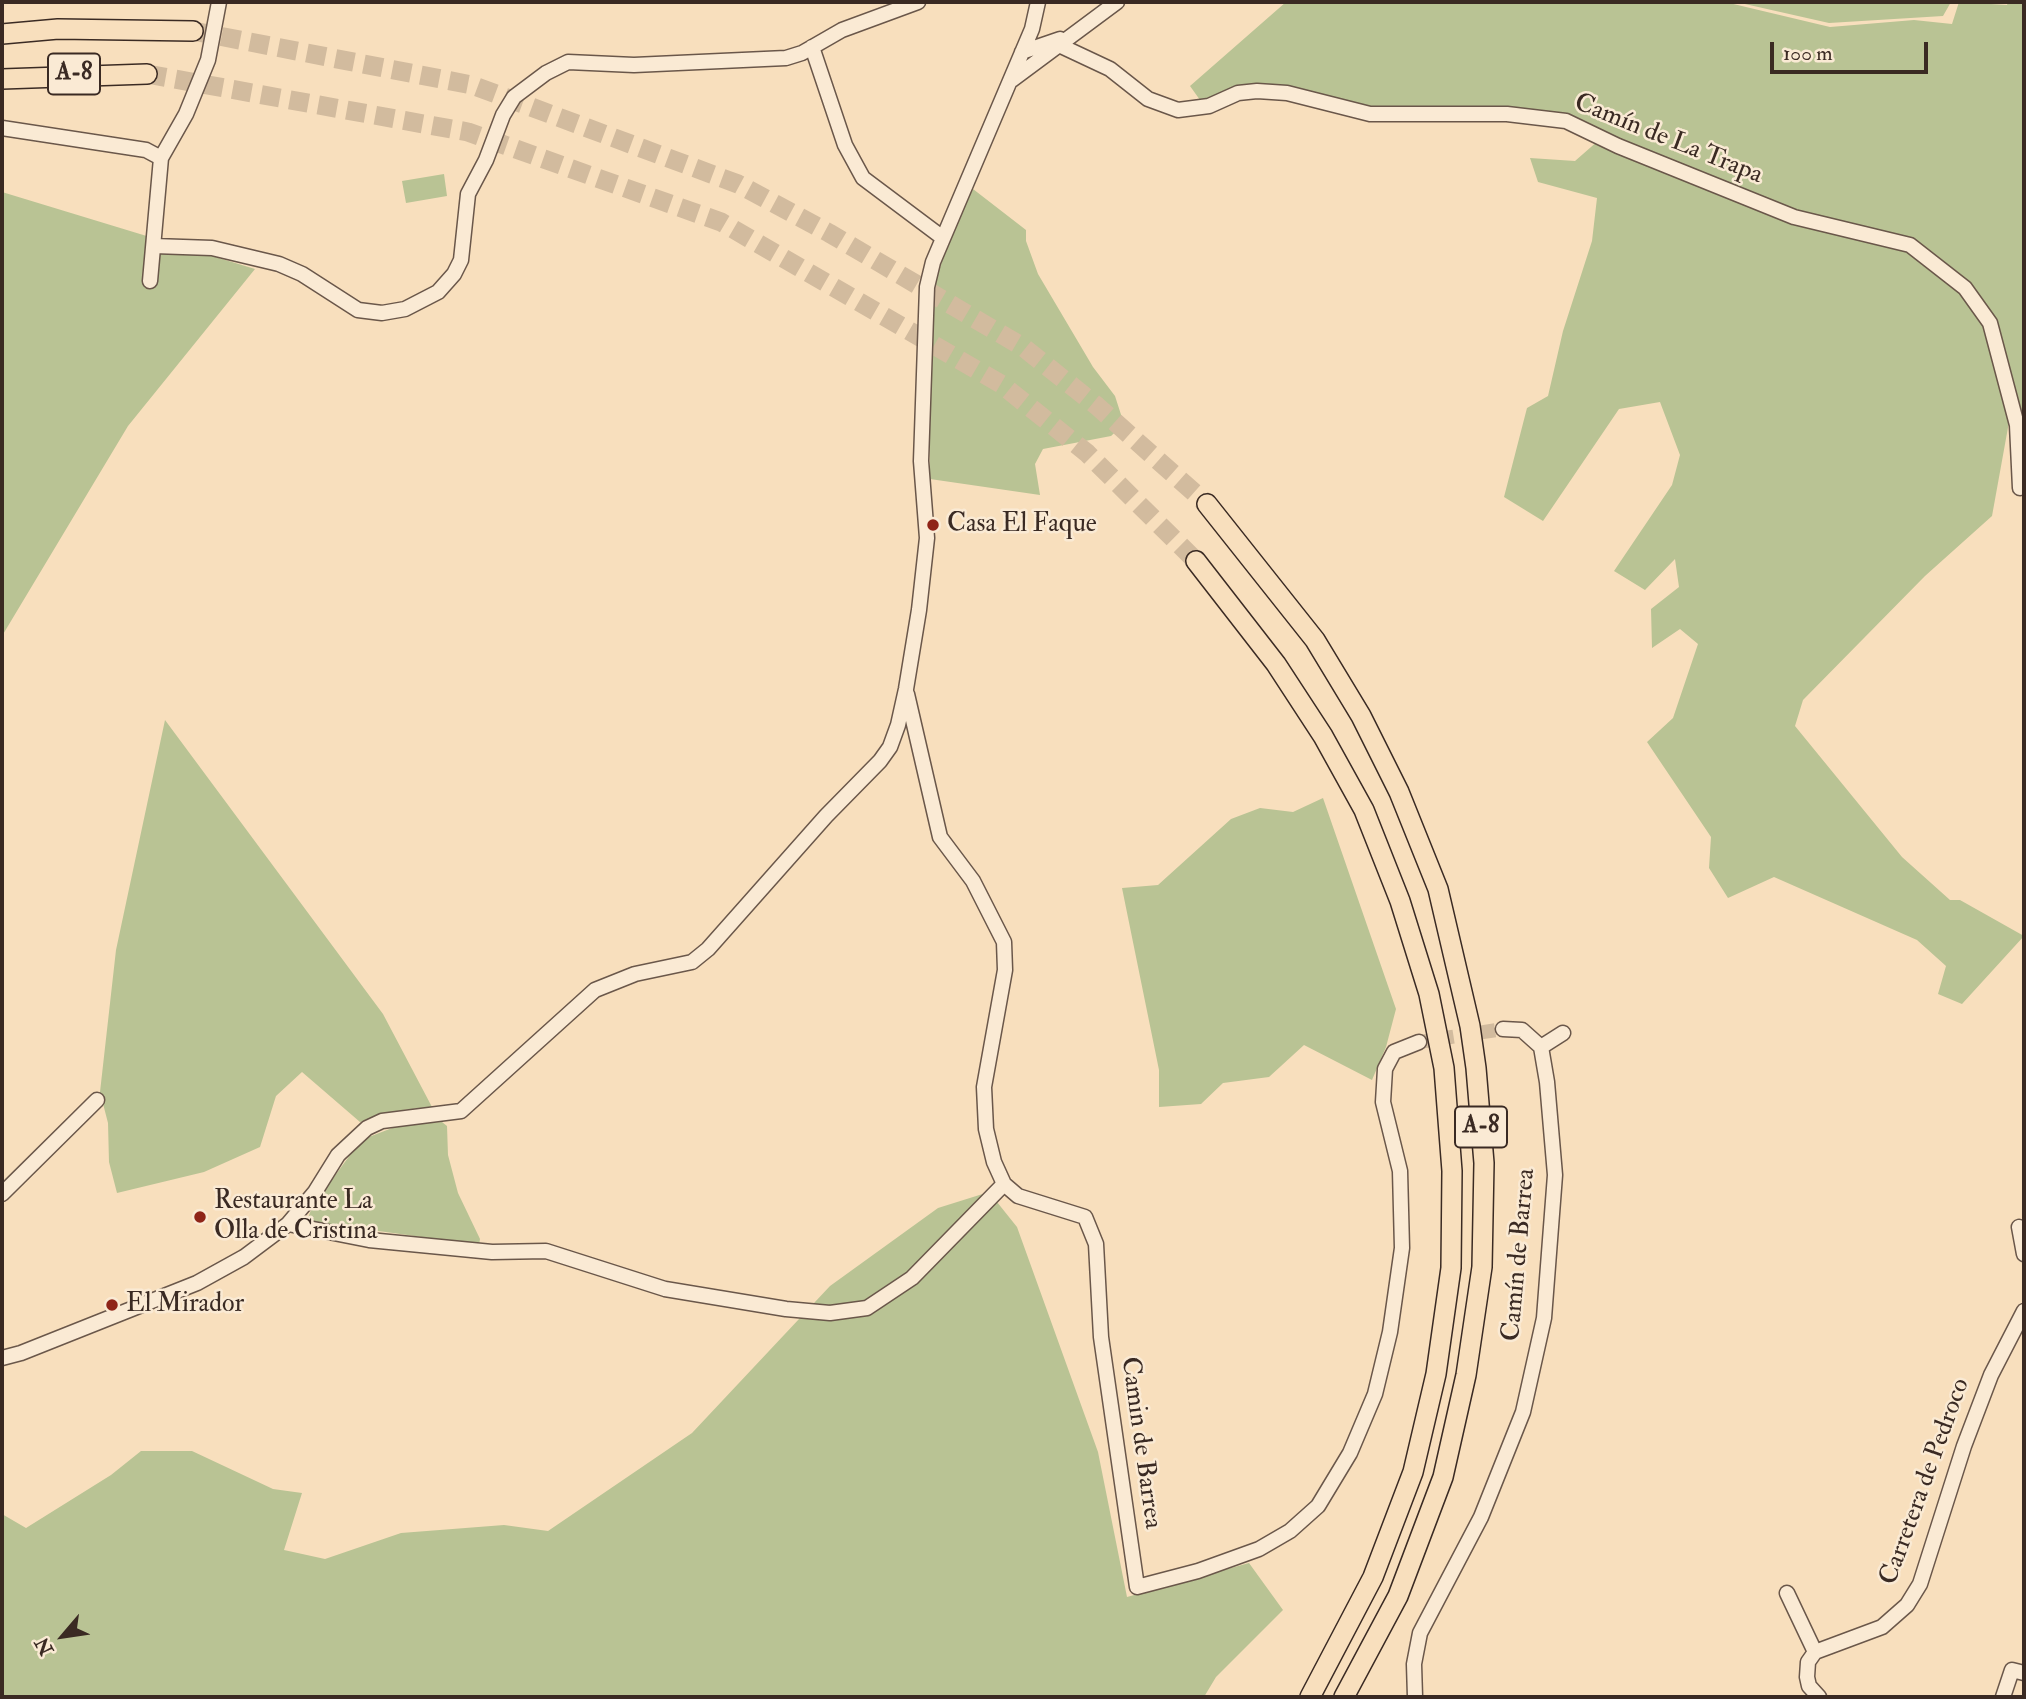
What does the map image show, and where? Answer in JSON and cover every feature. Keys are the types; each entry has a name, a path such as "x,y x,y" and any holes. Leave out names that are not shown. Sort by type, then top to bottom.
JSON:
{"highway":[{"name":"A-8","path":"2,34 58,29 193,31"},
{"name":"A-8","path":"2,79 147,74"},
{"name":"A-8","path":"1208,504 1315,640 1361,716 1399,792 1438,889 1470,1026 1476,1068 1484,1163 1482,1267 1466,1375 1443,1477 1393,1608 1344,1697"},
{"name":"A-8","path":"1196,561 1276,664 1323,736 1364,810 1401,901 1429,993 1444,1068 1452,1171 1451,1268 1436,1374 1413,1472 1373,1577 1310,1697"}],"street":[{"path":"150,281 161,158 186,114 208,60 219,2"},
{"path":"154,246 212,248 279,264 302,274 358,310 382,313 405,309 438,292 454,274 461,261 468,194 486,160 503,115 514,97 530,83 568,62 634,65 786,58 813,47 842,30 918,2"},
{"path":"2,1358 21,1353 197,1283 244,1256 288,1224 315,1192 338,1155 353,1138 367,1128 382,1121 461,1111 595,990 635,974 692,962 708,949 826,816 880,761 890,747 898,725 906,688 927,538 922,461 924,310 933,262 1036,15 1028,2"},
{"path":"1009,84 1062,41 1117,2"},
{"name":"Camín de La Trapa","path":"1036,15 1042,38 1062,41 1110,69 1148,99 1178,110 1209,106 1238,93 1257,91 1287,93 1370,114 1507,114 1566,121 1618,146 1794,217 1910,245 1965,288 1990,323 2017,425 2021,488"},
{"path":"1022,52 1062,41"},
{"path":"813,47 845,145 863,178 943,238"},
{"path":"1022,52 1029,57 1045,55"},
{"path":"2,128 146,150 161,158"},
{"path":"288,1224 369,1240 492,1252 546,1251 665,1289 786,1309 830,1313 867,1308 912,1278 1004,1184 994,1162 986,1129 984,1087 1004,970 1004,942 973,881 940,837 906,688"},
{"path":"1503,1028 1522,1030 1541,1047 1563,1033"},
{"name":"Camin de Barrea","path":"1004,1184 1018,1196 1084,1217 1093,1230 1101,1337 1137,1587 1198,1571 1259,1549 1290,1531 1318,1506 1349,1453 1375,1394 1390,1332 1402,1248 1400,1171 1383,1102 1385,1069 1394,1052 1419,1042"},
{"name":"Camín de Barrea","path":"1415,1697 1414,1664 1420,1633 1481,1517 1523,1412 1544,1318 1555,1175 1547,1082 1541,1047"},
{"path":"2,1194 97,1100"},
{"path":"2019,1227 2024,1254"},
{"name":"Carretera de Pedroco","path":"1815,1652 1882,1628 1907,1605 1920,1584 1964,1446 1991,1375 2024,1311"},
{"path":"1787,1592 1815,1652 1808,1662 1807,1677 1809,1686 1819,1697"},
{"path":"2003,1697 2012,1670 2024,1673"}],"green space":[{"path":"1286,2 1725,2 1830,27 1914,20 1952,24 1959,2 2007,5 2008,2 2024,2 2024,427 2009,422 1992,516 1925,576 1803,700 1795,726 1902,857 1950,900 1960,900 2024,936 1962,1004 1938,994 1946,966 1917,940 1774,877 1728,898 1709,868 1711,837 1647,742 1673,718 1698,644 1680,629 1652,648 1651,609 1679,587 1675,559 1645,590 1614,571 1672,485 1680,455 1660,402 1619,409 1543,521 1504,497 1527,408 1548,396 1563,331 1592,241 1597,198 1538,182 1530,158 1575,161 1599,140 1566,119 1380,111 1286,90 1200,100 1190,86"},
{"path":"1736,2 1951,2 1943,16 1829,23"},
{"path":"444,174 447,196 406,203 402,181"},
{"path":"973,189 1026,230 1026,241 1038,274 1093,367 1115,396 1124,424 1111,436 1043,449 1035,464 1040,495 930,479 929,349 933,288 956,220"},
{"path":"2,192 255,269 128,426 2,636"},
{"path":"165,720 383,1014 432,1107 403,1110 360,1122 302,1072 276,1096 260,1147 204,1172 117,1193 109,1162 108,1123 100,1092 116,950"},
{"path":"1323,798 1396,1009 1386,1047 1372,1080 1304,1045 1269,1077 1223,1083 1201,1104 1159,1107 1159,1070 1122,888 1158,885 1231,819 1260,808 1293,812"},
{"path":"442,1122 447,1126 448,1155 458,1193 480,1239 479,1245 307,1221 312,1207 361,1140 400,1125"},
{"path":"989,1192 1017,1227 1098,1452 1127,1597 1249,1563 1283,1610 1216,1677 1204,1697 2,1697 2,1514 26,1528 111,1475 141,1451 192,1451 273,1489 302,1493 284,1550 325,1559 401,1533 504,1525 548,1531 692,1433 830,1286 938,1208"}],"tunnel":[{"path":"193,31 472,85 738,184 829,233 1023,347 1097,406 1207,504"},
{"path":"147,74 468,132 721,222 1001,384 1087,453 1196,561"},
{"path":"1419,1042 1503,1029"}],"place":[{"name":"Casa El Faque","path":"933,525"},
{"name":"Restaurante La Olla de Cristina","path":"200,1217"},
{"name":"El Mirador","path":"112,1305"}]}
